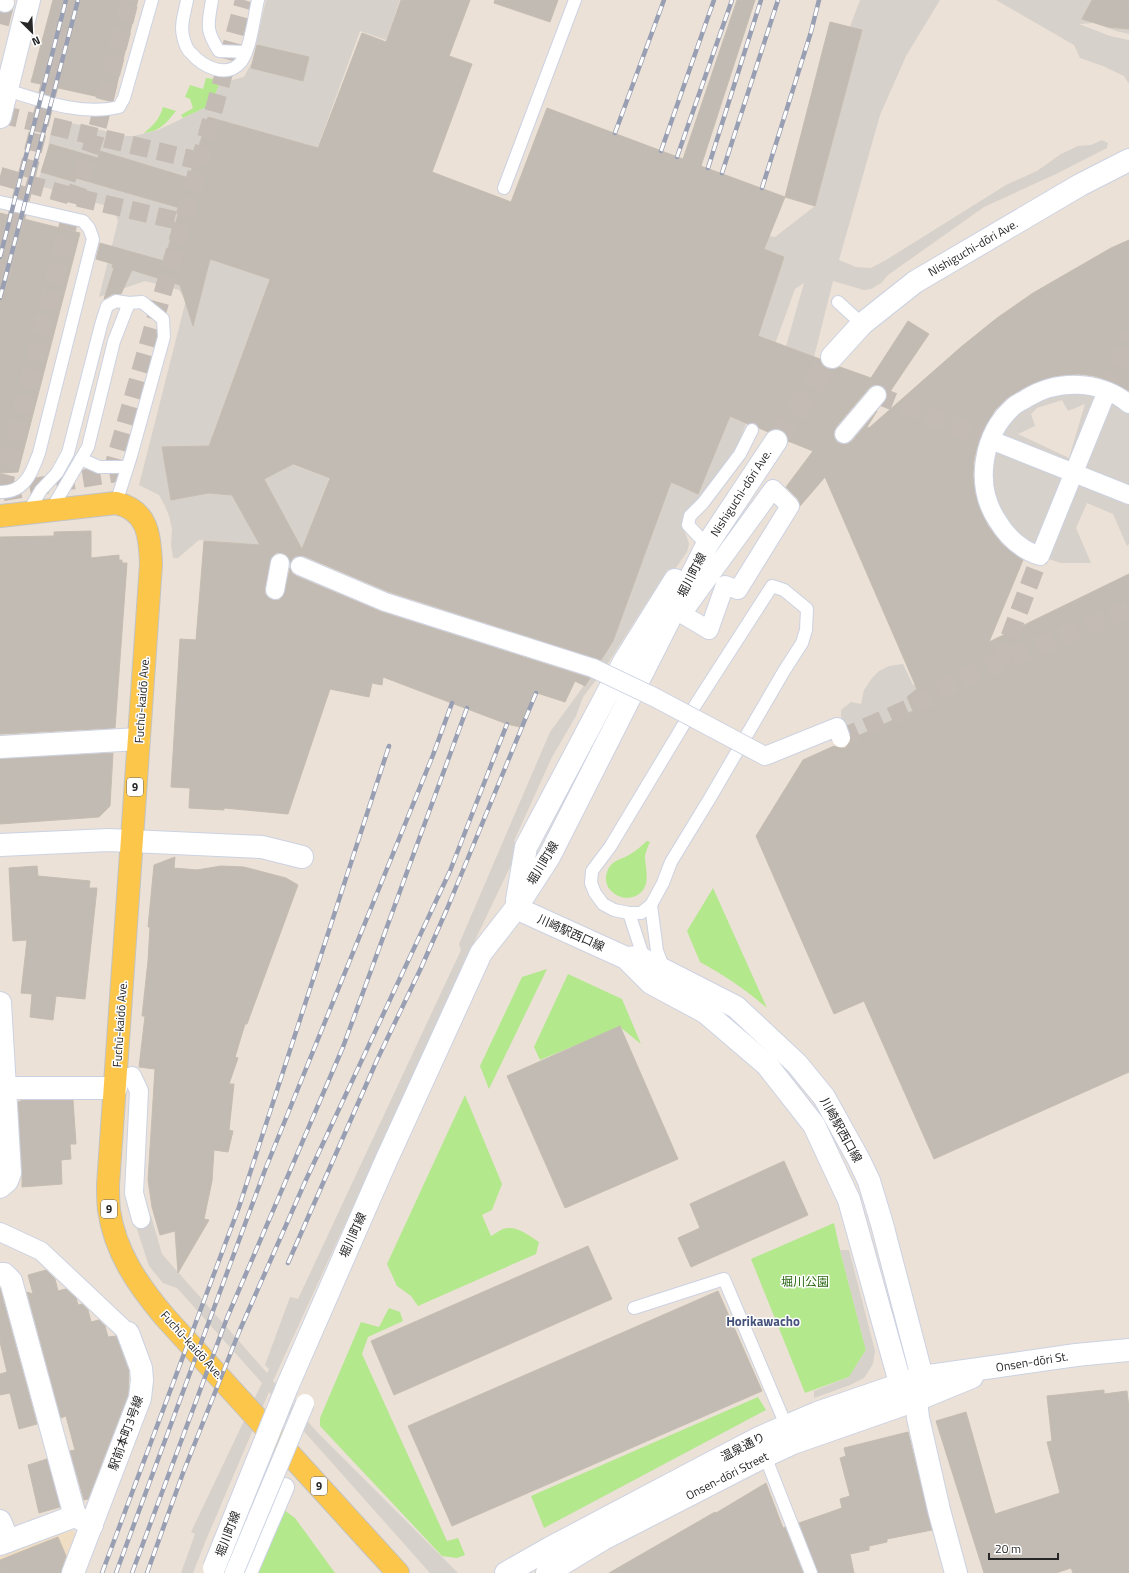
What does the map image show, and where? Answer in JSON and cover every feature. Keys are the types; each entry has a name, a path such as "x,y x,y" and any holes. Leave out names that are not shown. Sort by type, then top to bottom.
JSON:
{"main road":[{"name":"Fuchū-kaidō Ave.","path":"0,516 116,503 127,506 136,512 143,521 148,532 151,564 131,840 124,1082 108,1185 109,1210 121,1253 132,1274 164,1316 398,1573"}],"street":[{"path":"0,117 29,0"},
{"name":"Nishiguchi-dōri Ave.","path":"832,357 862,324 915,282 1080,185 1129,160"},
{"path":"1107,391 1040,556 1027,552 1005,533 990,510 983,482 985,454 996,428 1014,406 1038,391 1065,384 1094,386 1107,391 1120,396 1129,404"},
{"path":"844,434 877,395"},
{"path":"991,440 1129,495"},
{"name":"Nishiguchi-dōri Ave.","path":"707,546 776,441"},
{"path":"773,489 790,506 738,590 725,586 709,630 682,614 686,607 773,489"},
{"name":"堀川町線","path":"220,1572 287,1387 385,1163 481,953 516,908 548,857 707,546"},
{"path":"275,590 280,563"},
{"path":"300,566 385,602 599,668 765,756 837,728 842,738"},
{"path":"0,747 139,739"},
{"path":"0,845 131,840 262,847 302,857"},
{"name":"川崎駅西口線","path":"516,908 635,959 705,1012 767,1065 814,1124 849,1200 908,1396"},
{"name":"川崎駅西口線","path":"658,976 736,1007 797,1064 824,1097 858,1158 868,1181 882,1224 922,1377 908,1396"},
{"path":"0,1003 3,1088 10,1173 7,1181 0,1187"},
{"path":"3,1088 124,1082 139,1090 134,1193 141,1219"},
{"name":"駅前本町3号線","path":"0,1232 41,1252 128,1333 140,1368 142,1380 140,1398 83,1520 73,1573"},
{"path":"0,1274 4,1274 11,1281 83,1520 4,1543 0,1521"},
{"name":"Onsen-dōri St.","path":"908,1396 997,1366 1076,1355 1129,1350"},
{"path":"922,1377 997,1366"},
{"path":"908,1396 918,1418 939,1510 956,1573"},
{"name":"Onsen-dōri Street","path":"547,1573 603,1539 765,1456 790,1434 908,1396"},
{"path":"220,1572 305,1403"},
{"name":"温泉通り","path":"506,1573 550,1548 709,1464 790,1434"},
{"path":"248,1573 285,1487"}],"lane":[{"path":"7,90 63,106 104,110 119,107 124,98 152,0"},
{"path":"187,0 182,25 183,37 190,53 204,65 222,71 230,71 240,63 246,52 258,0"},
{"path":"212,0 208,25 211,39 219,51 246,52"},
{"path":"504,188 575,0"},
{"path":"0,202 83,221 90,228 93,239 39,453 31,476 18,488 8,492 0,492"},
{"path":"27,514 41,490 57,473 68,453 107,306 116,301 129,303 142,302 164,319 164,337 131,456 116,503"},
{"path":"838,302 862,324"},
{"path":"51,510 88,447 114,341 129,303"},
{"path":"707,546 688,525 690,516 703,503 740,454 752,430"},
{"path":"81,459 99,467 127,467"},
{"path":"772,586 784,590 807,609 806,630 802,643 710,798 670,862 663,883 651,905 641,913 629,913 614,910 603,904 591,883 592,871 610,847 696,704 772,586"},
{"path":"651,905 657,951 658,976"},
{"path":"629,913 635,959"},
{"path":"634,1308 724,1279 790,1434"},
{"path":"765,1456 811,1573"}],"shaded area":[{"path":"266,0 400,0 386,40 360,31 212,436 329,478 302,548 264,479 232,495 260,545 199,540 178,558 173,558 171,545 172,529 165,506 159,495 139,485 186,300 179,290 145,281 99,297 118,221 113,208 37,185 46,155 54,119 126,136 134,136 158,130 211,105 221,80 229,81 244,77 252,62"},
{"path":"860,0 940,0 906,56 880,115 839,260 856,267 871,268 1006,185 1037,171 1061,154 1078,146 1091,145 1102,140 1108,143 1107,148 1056,174 984,207 888,275 881,283 871,289 864,290 833,281 814,357 786,346 804,283 795,289 736,451 683,526 689,544 687,552 673,572 668,569 603,671 583,697 576,716 552,757 514,841 520,846 478,934 273,1381 316,1431 458,1573 430,1573 269,1392 193,1573 181,1573 195,1534 191,1532 262,1383 177,1288 163,1283 149,1266 135,1223 141,1219 151,1216 162,1254 267,1373 269,1369 265,1365 290,1297 298,1299 461,950 459,944 550,732 583,687 594,665 613,641 672,476 674,484 698,494 784,257 764,249 769,236 775,237 815,206 862,31 850,27"},
{"path":"996,0 1112,0 1129,22 1129,34 1094,23 1079,24 1110,36 1129,40 1129,84 1124,76 1103,66 1080,58 1074,45"},
{"path":"1065,384 1129,404 1129,544 1127,546 1113,514 1087,503 1076,528 1091,563 1061,563 1027,552 1005,533 985,454 996,428","holes":["1062,400 1068,411 1085,404 1069,458 1018,434 1035,426 1031,414 1037,408"]},
{"path":"963,662 920,710 844,742 841,736 854,731 846,726 842,720 841,710 851,702 861,704 864,690 879,671 889,666 903,664 913,685"},
{"path":"840,1250 849,1250 875,1351 873,1364 864,1378 850,1385 814,1398 814,1391 849,1377 866,1350"},
{"path":"70,1529 81,1539 68,1573 0,1573 0,1557"}],"green space":[{"path":"206,78 221,80 211,105 183,118 181,115 193,108 190,99 185,97 190,85 203,89"},
{"path":"163,107 176,111 166,123 159,128 144,133 156,121"},
{"path":"647,841 650,842 645,856 647,878 643,890 636,896 629,898 614,894 606,881 607,873 611,865 617,860 632,853"},
{"path":"713,888 767,1008 735,983 700,962 687,931"},
{"path":"547,969 489,1089 480,1066 522,977"},
{"path":"568,974 622,999 641,1044 620,1027 540,1060 534,1047"},
{"path":"465,1095 502,1184 492,1210 482,1215 491,1236 503,1229 513,1228 522,1231 539,1242 536,1254 418,1306 411,1296 397,1286 387,1264"},
{"name":"堀川公園","path":"834,1223 866,1350 849,1377 805,1393 751,1259"},
{"path":"389,1308 400,1312 403,1321 368,1337 362,1354 447,1541 458,1538 465,1555 457,1558 442,1556 320,1426 320,1418 361,1322 379,1327"},
{"path":"758,1397 766,1410 544,1528 531,1496"},
{"path":"280,1507 295,1518 335,1573 256,1573"}],"building":[{"path":"53,0 138,0 113,100 31,82"},
{"path":"401,0 470,0 449,56 472,64 432,172 511,202 547,108 683,159 737,0 755,0 701,166 785,197 764,249 784,257 758,336 820,359 823,366 829,369 840,367 871,378 908,321 929,334 887,396 887,391 883,387 873,385 836,427 834,437 837,442 842,444 847,444 852,441 877,411 867,427 869,428 961,347 997,318 1033,293 1111,248 1129,240 1129,391 1108,380 1079,374 1049,378 1022,389 1006,399 995,410 986,425 978,443 974,460 973,475 975,493 980,509 988,526 1003,545 1023,560 989,642 1129,574 1129,1072 934,1159 864,1001 834,1014 756,836 803,760 834,746 845,748 851,739 913,711 907,697 917,689 825,477 800,506 798,499 786,487 813,451 788,441 787,435 783,431 777,429 768,432 759,428 755,423 748,424 730,416 698,494 671,482 613,641 601,660 389,592 304,556 294,557 290,563 286,555 276,553 270,561 265,588 265,594 273,600 279,600 283,596 290,568 292,573 296,576 382,612 590,678 585,686 575,681 565,702 534,692 520,727 507,724 383,677 382,685 372,683 369,697 330,689 288,814 224,808 224,810 189,808 190,788 171,787 180,639 196,640 204,541 260,545 232,495 208,493 171,500 162,447 209,446 270,279 210,259 193,326 180,285 132,270 121,294 113,294 104,299 114,268 112,267 113,264 96,259 100,243 164,261 180,208 76,178 75,182 41,172 50,144 98,158 100,151 189,178 208,117 318,148 362,33 386,42","holes":["293,464 330,478 302,549 264,479"]},
{"path":"495,0 558,0 550,22 494,3"},
{"path":"1092,0 1129,0 1129,29 1108,27 1082,19"},
{"path":"830,22 862,30 815,206 785,197"},
{"path":"257,45 309,57 303,81 251,68"},
{"path":"0,213 80,233 18,472 0,473"},
{"path":"91,531 91,558 119,555 119,560 122,560 122,563 127,563 115,728 0,734 0,537 54,536 54,532"},
{"path":"113,753 110,806 99,817 0,824 0,759"},
{"path":"175,857 174,868 197,870 221,866 244,867 286,878 298,885 247,1024 245,1024 235,1057 238,1058 229,1084 234,1084 229,1130 233,1131 228,1152 214,1150 212,1181 204,1219 209,1220 178,1273 175,1231 160,1235 152,1207 148,1180 155,1069 139,1067 145,1016 142,1016 148,961 150,927 148,927 154,865"},
{"path":"37,866 38,876 90,881 89,888 97,888 85,999 56,996 53,1020 30,1017 32,994 21,993 27,940 13,941 9,868"},
{"path":"620,1026 678,1159 565,1208 507,1076"},
{"path":"23,1100 73,1100 76,1144 70,1144 71,1159 61,1160 62,1184 22,1187 18,1102"},
{"path":"784,1161 808,1215 691,1267 678,1238 700,1228 690,1204"},
{"path":"588,1246 612,1299 394,1395 371,1341"},
{"path":"46,1270 55,1279 58,1291 66,1289 76,1298 78,1305 82,1304 88,1310 91,1322 99,1320 105,1326 108,1337 116,1336 129,1371 128,1395 88,1499 84,1500 70,1451 75,1450 66,1416 61,1418 27,1292 33,1294 28,1275"},
{"path":"0,1288 37,1424 19,1429 10,1393 0,1395 0,1374 7,1372 0,1342"},
{"path":"718,1291 762,1391 452,1526 408,1426"},
{"path":"1104,1390 1104,1394 1127,1391 1129,1408 1129,1573 1073,1573 1071,1568 1056,1573 984,1573 936,1421 966,1412 995,1514 1060,1493 1047,1442 1052,1441 1047,1396"},
{"path":"908,1432 932,1530 887,1539 887,1542 869,1546 869,1550 850,1554 854,1573 818,1573 799,1523 842,1508 840,1499 850,1496 840,1458 846,1456 844,1448"},
{"path":"47,1459 60,1507 39,1513 28,1465"},
{"path":"766,1483 783,1528 785,1527 803,1573 609,1573 715,1512 716,1513"},
{"path":"58,1537 66,1556 61,1573 0,1573 0,1560"}],"tunnel":[{"path":"0,24 6,0"},
{"path":"0,282 71,0"},
{"path":"2,492 75,197 95,137 130,0"},
{"path":"3,492 111,474 183,222 244,0"},
{"path":"0,114 200,161"},
{"path":"0,176 75,197 183,222"},
{"path":"1107,391 1129,334"},
{"path":"776,441 832,357"},
{"path":"877,395 991,440"},
{"path":"1000,662 1040,556"},
{"path":"841,738 911,707 969,675 1129,609"}],"railway":[{"path":"0,257 66,0"},
{"path":"0,298 78,0"},
{"path":"615,133 664,0"},
{"path":"661,151 714,0"},
{"path":"677,157 732,0"},
{"path":"708,168 761,0"},
{"path":"722,173 778,0"},
{"path":"762,188 811,32 819,0"},
{"path":"288,1263 377,1060 421,968 447,909 536,693"},
{"path":"116,1573 265,1170 433,755 452,703"},
{"path":"132,1573 227,1318 343,1047 467,708"},
{"path":"147,1573 183,1473 239,1332 305,1182 450,871 507,724"},
{"path":"102,1573 239,1207 389,746"}],"district":[{"name":"Horikawacho","path":"763,1321"}]}
